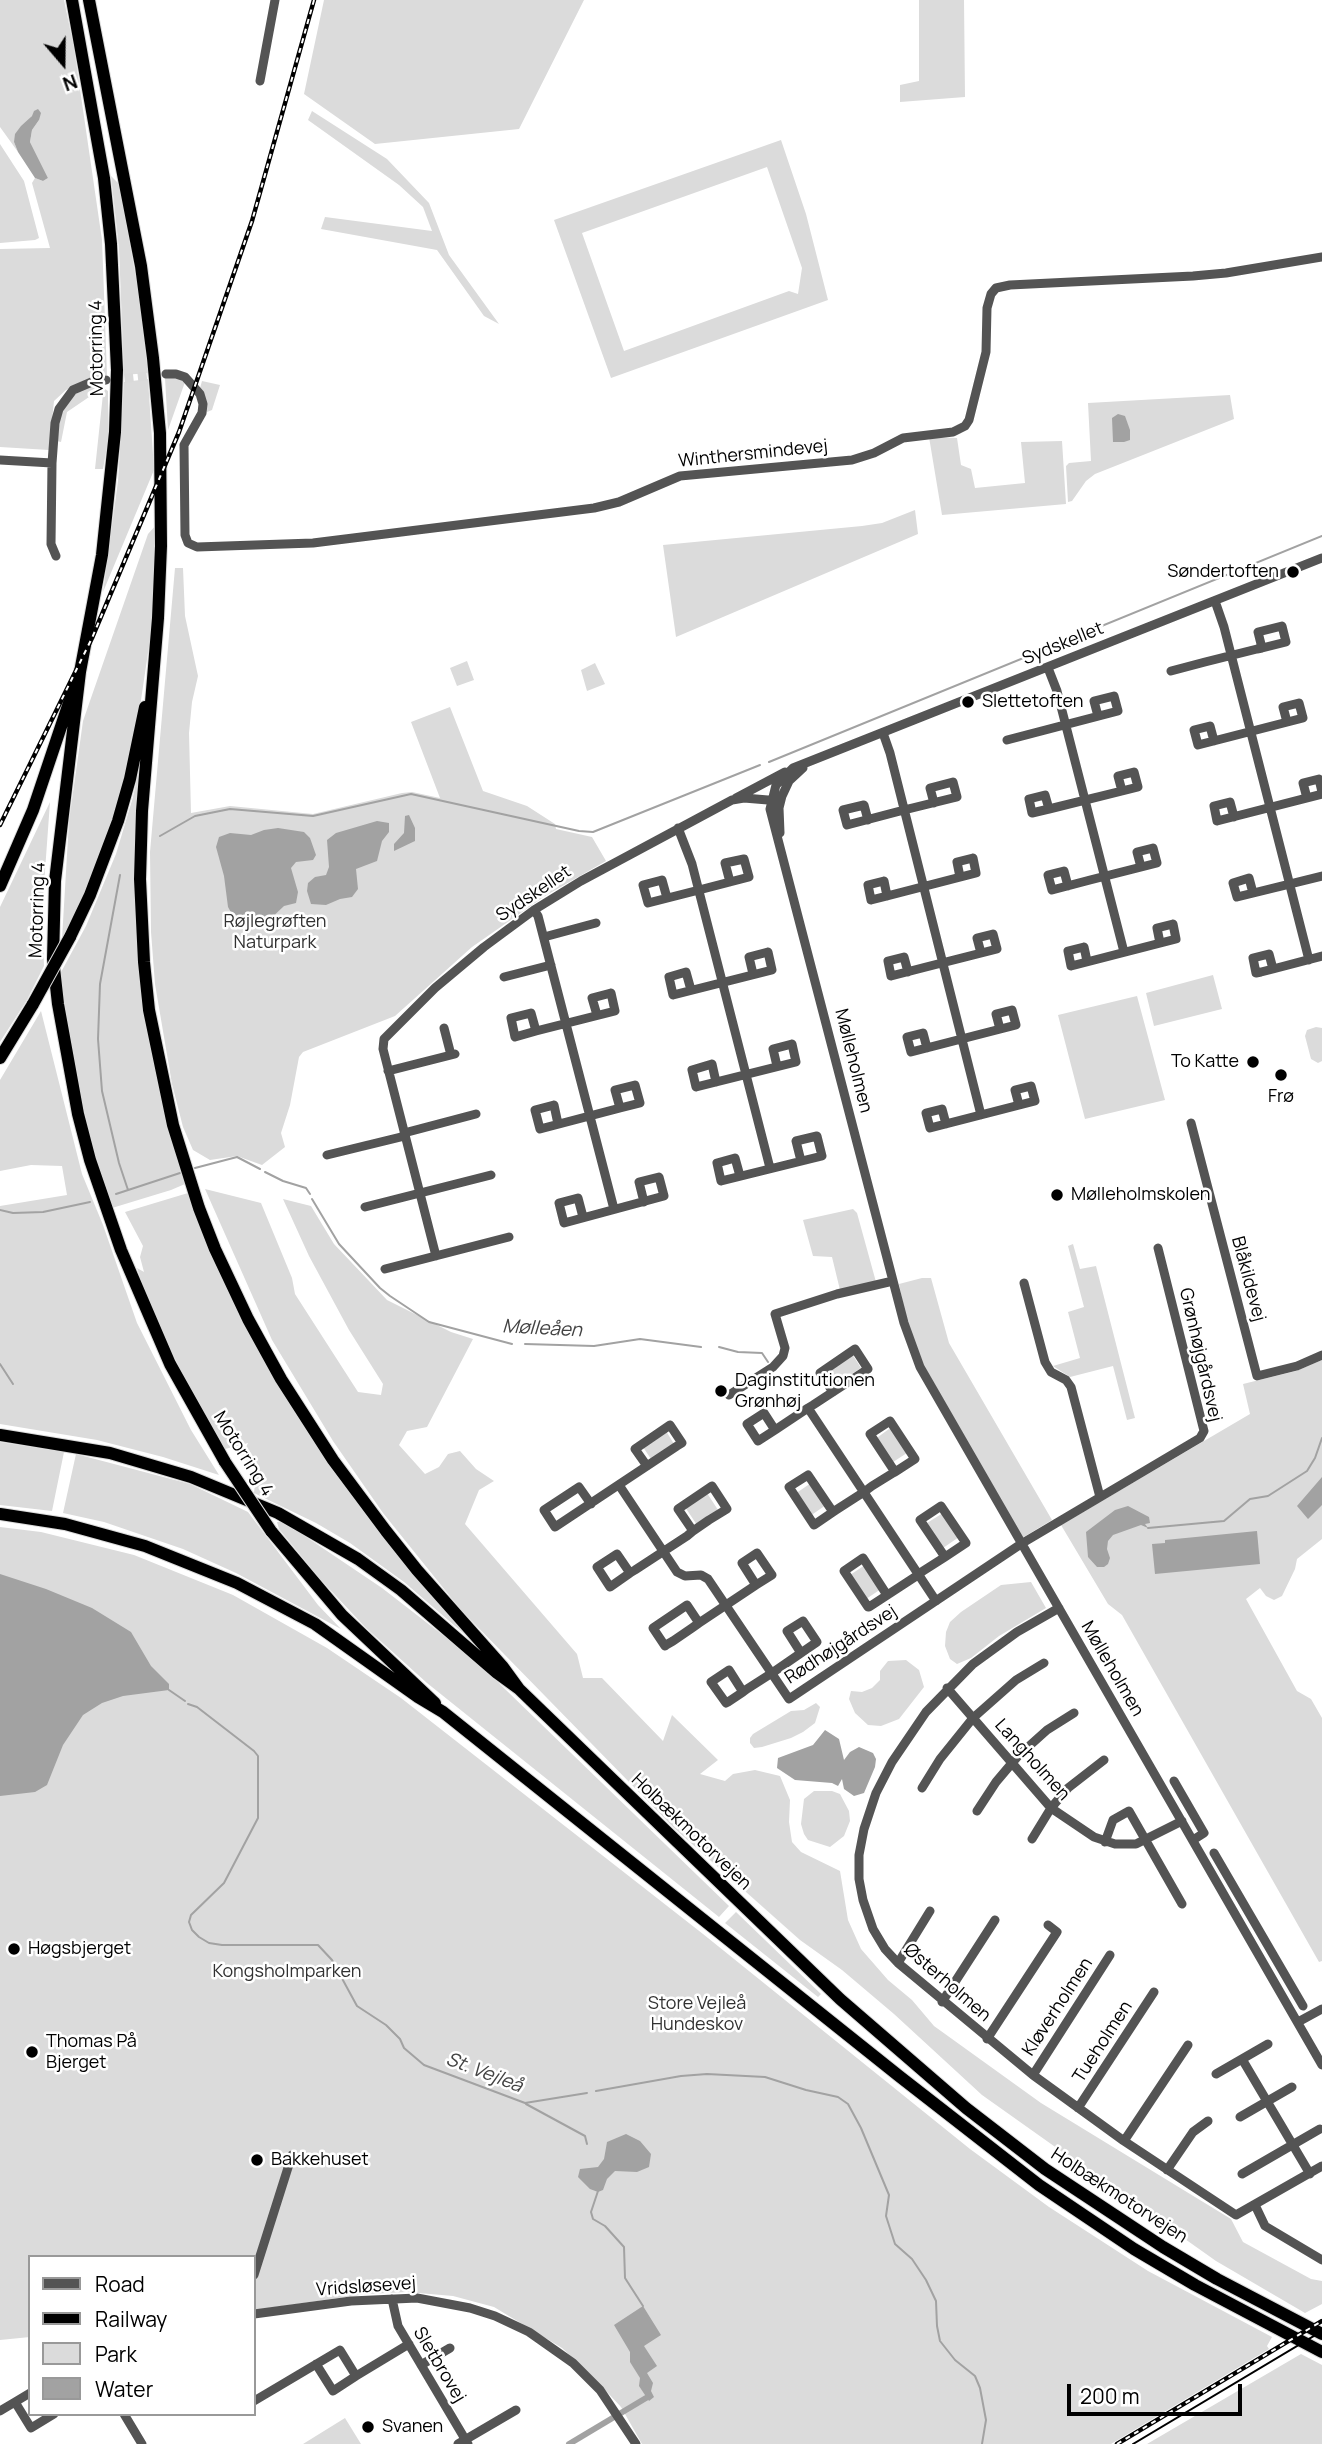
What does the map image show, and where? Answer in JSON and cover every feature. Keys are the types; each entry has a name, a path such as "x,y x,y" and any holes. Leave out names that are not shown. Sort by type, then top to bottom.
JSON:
{"highway":[{"name":"Motorring 4","path":"72,0 95,121 107,204 116,314 117,370 115,432 102,555 80,672 60,820 54,907 53,959 69,1076 90,1160 128,1271 170,1364 225,1462 271,1531 342,1615 443,1712"},
{"path":"89,0 141,266 160,433 161,546 140,844 144,961 162,1082 181,1156 199,1208 248,1319 306,1420 386,1531 519,1689"},
{"path":"0,1058 70,937 90,895 118,821 153,669"},
{"path":"0,886 33,810 80,672"},
{"name":"Holbækmotorvejen","path":"0,1435 78,1446 148,1463 235,1493 278,1513 358,1559 401,1590 519,1689 839,1999 966,2108 1066,2184 1163,2248 1322,2334"},
{"name":"Holbækmotorvejen","path":"0,1514 65,1524 145,1546 237,1583 315,1624 443,1712 1039,2185 1154,2261 1322,2352"}],"street":[{"path":"260,81 275,0"},
{"name":"Winthersmindevej","path":"166,374 176,373 186,377 200,394 203,404 198,422 184,445 185,534 188,543 197,547 313,542 594,508 619,502 680,476 852,460 874,453 903,438 953,432 960,430 968,421 986,352 987,308 996,288 1010,285 1204,275 1322,257"},
{"path":"56,556 51,544 55,423 65,399 83,384 106,380"},
{"path":"0,460 52,463"},
{"name":"Sydskellet","path":"388,1071 383,1049 384,1039 435,988 534,910 591,875 787,772 1322,558"},
{"path":"1215,601 1309,960"},
{"path":"1171,671 1262,648"},
{"path":"1048,668 1057,691 1124,952"},
{"path":"1007,740 1098,716"},
{"path":"1214,741 1287,722"},
{"path":"883,733 981,1115"},
{"name":"Sydskellet","path":"732,800 744,798 776,801 795,774 816,760"},
{"path":"776,801 776,785 787,772"},
{"path":"1234,817 1307,798 1322,793 1319,779 1303,783 1307,798"},
{"path":"1049,809 1122,791"},
{"name":"Mølleholmen","path":"776,801 782,849 904,1323 920,1367 1322,2065"},
{"path":"867,820 934,803"},
{"path":"678,828 692,864 770,1168"},
{"path":"1068,886 1141,867"},
{"path":"1253,893 1322,876"},
{"path":"887,895 960,877"},
{"path":"667,898 730,882"},
{"path":"534,910 544,937 614,1209"},
{"path":"544,937 596,923"},
{"path":"1087,961 1160,943"},
{"path":"908,972 981,953"},
{"path":"1273,969 1322,956"},
{"path":"504,977 551,965"},
{"path":"691,990 753,974"},
{"path":"536,1031 597,1015"},
{"path":"436,1256 388,1071 453,1055 444,1028"},
{"path":"927,1048 1000,1029"},
{"path":"716,1082 778,1066"},
{"path":"946,1124 1019,1105"},
{"path":"558,1124 620,1108"},
{"path":"327,1155 476,1114"},
{"name":"Blåkildevej","path":"1191,1123 1257,1376 1297,1366 1322,1355"},
{"path":"740,1176 801,1161"},
{"path":"365,1207 491,1175"},
{"path":"583,1217 644,1202"},
{"path":"385,1269 509,1237"},
{"name":"Grønhøjgårdsvej","path":"1021,1544 1200,1438 1204,1431 1158,1248"},
{"path":"729,1395 773,1367 783,1356 785,1349 775,1314 837,1294 893,1281"},
{"path":"1024,1283 1045,1362 1051,1372 1063,1377 1071,1387 1100,1497"},
{"path":"775,1430 808,1408 833,1392 868,1369 855,1349 820,1373 833,1392"},
{"path":"808,1408 936,1601"},
{"path":"833,1513 808,1475 789,1487 814,1525 833,1513 915,1459 890,1421 870,1434 895,1472"},
{"path":"591,1504 579,1487 544,1510 555,1527 591,1504 682,1443 670,1425 635,1448 647,1466"},
{"name":"Rødhøjgårdsvej","path":"619,1485 681,1575 701,1575 708,1579 789,1699 1021,1544"},
{"path":"630,1573 727,1509 712,1486 678,1509 693,1531"},
{"name":"Rødhøjgårdsvej","path":"887,1595 863,1559 845,1571 869,1607 918,1575 945,1557 966,1543 941,1506 920,1520 945,1557"},
{"path":"699,1623 687,1605 653,1628 665,1646 756,1585"},
{"name":"Østerholmen","path":"1059,1608 973,1664 947,1688 918,1723 892,1762 876,1793 864,1829 859,1855 859,1880 863,1900 873,1929 885,1949 898,1963 1033,2075 1124,2141 1236,2215 1255,2205"},
{"name":"Rødhøjgårdsvej","path":"743,1692 801,1653"},
{"path":"922,1788 940,1759 973,1718 1016,1680 1044,1663"},
{"name":"Langholmen","path":"947,1688 1051,1808 1072,1824 1105,1842 1129,1845 1196,1818"},
{"path":"977,1811 1011,1763 1047,1730 1074,1713"},
{"path":"1031,1839 1068,1788 1104,1760"},
{"path":"1174,1781 1205,1833 1193,1840"},
{"path":"1105,1842 1113,1820 1129,1811 1182,1904"},
{"path":"1214,1853 1303,2006"},
{"path":"1232,1909 1243,1902"},
{"path":"898,1963 930,1911"},
{"path":"942,2002 995,1920"},
{"path":"987,2039 1057,1932 1048,1925"},
{"name":"Kløverholmen","path":"1033,2075 1110,1955"},
{"path":"1267,1968 1278,1962"},
{"name":"Tueholmen","path":"1078,2108 1154,1992"},
{"path":"1298,2022 1322,2010"},
{"path":"1216,2074 1268,2044"},
{"path":"1124,2141 1188,2045"},
{"path":"1242,2059 1310,2174"},
{"path":"1240,2117 1292,2088"},
{"path":"1167,2170 1193,2132 1208,2121"},
{"path":"1242,2174 1320,2129"},
{"path":"256,2269 292,2155"},
{"path":"1322,2166 1255,2205 1265,2226 1322,2260"},
{"name":"Vridsløsevej","path":"256,2314 351,2301 392,2299 430,2300 495,2316 528,2332 573,2363 594,2383 636,2444"},
{"name":"Sletbrovej","path":"392,2299 398,2326 464,2443"},
{"path":"316,2364 332,2391 409,2344"},
{"path":"421,2365 450,2348"},
{"path":"256,2400 340,2350 356,2376"},
{"path":"0,2411 28,2394"},
{"path":"15,2402 31,2428 51,2416"},
{"path":"464,2443 516,2410"},
{"path":"125,2416 142,2444"}],"green space":[{"path":"0,0 64,0 74,48 102,240 107,375 81,382 54,401 49,450 0,447 0,249 50,248 32,183 35,178 43,181 48,178 30,142 32,130 39,120 32,116 14,142 18,152 0,127"},
{"path":"324,0 584,0 519,129 375,144 304,94"},
{"path":"919,0 964,0 965,97 900,102 900,85 919,81"},
{"path":"312,111 387,159 429,203 449,255 499,324 484,316 437,250 321,229 325,217 432,231 423,207 399,185 308,120"},
{"path":"781,140 806,214 828,300 611,378 554,220","holes":["767,167 802,268 798,294 789,291 624,351 582,233"]},
{"path":"0,144 24,181 39,238 35,240 0,243"},
{"path":"111,176 119,184 137,284 148,373 124,375 119,249"},
{"path":"165,378 179,378 185,382 168,430"},
{"path":"148,379 154,470 103,592 118,481 124,382"},
{"path":"202,381 220,385 212,410 207,412 200,388"},
{"path":"98,384 108,391 108,441 103,469 95,469 103,394 92,395 67,412 61,442 57,441 60,417 69,399 85,387"},
{"path":"1230,395 1234,419 1095,474 1086,481 1072,501 1068,502 1066,466 1069,463 1091,461 1088,403"},
{"path":"929,437 957,438 961,465 971,469 975,488 1025,483 1021,442 1062,441 1066,504 942,515"},
{"path":"915,510 918,534 676,637 663,545 862,526 882,523"},
{"path":"156,525 153,619 133,754 102,859 62,939 69,821 83,721 148,534"},
{"name":"Røjlegrøften Naturpark","path":"175,568 183,568 185,616 198,676 189,733 191,813 230,806 313,814 402,793 412,792 440,798 411,722 450,707 483,791 527,806 555,824 556,829 592,837 606,861 545,896 472,947 395,1016 303,1052 299,1057 290,1105 281,1133 285,1147 262,1165 237,1156 210,1160 193,1150 183,1127 172,1084 155,984 150,852"},
{"path":"467,661 474,680 457,686 450,668"},
{"path":"595,663 605,684 587,691 581,670"},
{"path":"139,769 134,868 141,990 158,1086 185,1184 112,1208 96,1161 69,1047 60,974 86,926 116,854"},
{"path":"50,802 42,912 44,966 27,1000 0,1042 0,907"},
{"path":"1213,975 1222,1009 1154,1026 1146,993"},
{"path":"1137,996 1165,1100 1085,1119 1058,1015"},
{"path":"41,1011 82,1174 137,1323 191,1430 219,1475 97,1440 0,1424 0,1206 67,1195 62,1166 31,1165 0,1171 0,1080"},
{"path":"1322,1028 1322,1061 1318,1063 1311,1059 1305,1036 1307,1030"},
{"path":"205,1189 261,1203 292,1278 295,1294 358,1392 381,1395 383,1384 349,1330 309,1256 283,1199 311,1206 334,1244 387,1300 451,1332 473,1339 427,1427 407,1431 399,1445 425,1474 439,1467 448,1454 460,1451 476,1469 494,1481 479,1490 465,1524 577,1654 583,1678 602,1678 663,1741 672,1715 718,1760 700,1774 725,1781 733,1774 755,1770 780,1776 790,1800 792,1842 801,1852 840,1871 848,1920 861,1949 934,2026 1041,2103 1231,2219 1243,2242 1311,2279 1322,2281 1322,2304 1305,2313 1216,2261 982,2095 894,2014 842,1970 800,1940 674,1828 461,1610 383,1513 333,1441 272,1340"},
{"path":"188,1193 272,1374 470,1639 404,1582 350,1543 254,1493 256,1473 253,1466 241,1457 248,1443 225,1449 188,1385 148,1303 137,1268 144,1272 140,1257 143,1246 125,1212"},
{"path":"853,1209 857,1213 876,1282 840,1290 832,1257 813,1256 803,1220"},
{"path":"1073,1244 1080,1269 1096,1266 1135,1418 1127,1420 1113,1366 1070,1377 1053,1366 1080,1358 1068,1312 1084,1307 1068,1246"},
{"path":"931,1278 949,1343 1052,1520 1022,1538 920,1359 906,1319 899,1284"},
{"path":"852,1354 861,1368 836,1384 827,1371"},
{"path":"1322,1360 1322,1539 1297,1559 1282,1596 1274,1600 1266,1596 1260,1588 1246,1599 1297,1691 1311,1699 1322,1718 1322,1961 1319,1962 1122,1615 1108,1604 1061,1525 1250,1414 1243,1384 1296,1371"},
{"path":"893,1426 910,1451 890,1464 874,1440"},
{"path":"666,1431 674,1444 651,1459 643,1447"},
{"path":"0,1442 64,1452 52,1511 0,1505"},
{"path":"76,1454 190,1484 248,1512 318,1605 341,1629 236,1573 183,1549 104,1522 63,1513"},
{"path":"811,1483 826,1505 810,1516 795,1494"},
{"path":"707,1493 718,1510 697,1525 685,1507"},
{"path":"943,1513 959,1537 943,1548 927,1523"},
{"path":"277,1522 284,1522 382,1588 475,1660 729,1906 719,1917 427,1683 365,1627 321,1580 279,1529"},
{"name":"Kongsholmparken","path":"0,1527 41,1532 134,1555 233,1595 327,1648 401,1698 703,1934 970,2149 1049,2207 1148,2271 1272,2337 1267,2346 1269,2349 1111,2444 642,2444 621,2407 562,2348 494,2307 453,2296 407,2292 367,2294 256,2310 256,2255 28,2255 28,2337 0,2340"},
{"path":"865,1565 881,1589 866,1599 850,1575"},
{"path":"1031,1582 1046,1608 999,1636 971,1658 957,1664 950,1659 945,1646 950,1622 1001,1585"},
{"path":"906,1660 919,1670 924,1687 899,1719 881,1726 868,1725 855,1713 849,1699 851,1691 862,1692 872,1688 880,1680 880,1671 888,1661"},
{"path":"816,1703 820,1707 815,1723 803,1732 762,1747 754,1748 750,1743 753,1734 791,1711 804,1710"},
{"path":"814,1791 840,1794 849,1811 850,1821 844,1836 830,1847 808,1840 801,1824 804,1799"},
{"path":"736,1912 821,1994 818,1997 725,1923"},
{"path":"1301,2354 1322,2365 1322,2444 1147,2444"},
{"path":"345,2418 361,2444 303,2444"}],"water":[{"path":"38,109 41,113 32,130 30,142 48,178 43,181 35,178 14,142 15,134"},
{"path":"1118,414 1125,416 1130,430 1130,440 1124,442 1113,442 1112,418"},
{"path":"409,815 415,828 415,841 394,851 394,844 404,833 405,816"},
{"path":"377,821 389,823 389,832 382,841 377,861 356,869 358,889 352,897 326,905 311,904 307,891 308,883 315,877 326,875 329,867 327,840 336,833"},
{"path":"278,828 304,832 310,838 316,855 313,860 296,862 291,868 298,892 296,903 284,906 267,922 257,926 244,923 233,916 228,907 224,876 216,847 219,837 230,833 251,835"},
{"path":"1322,1477 1322,1505 1308,1519 1297,1506"},
{"path":"1128,1506 1149,1517 1150,1523 1145,1524 1148,1528 1141,1525 1113,1535 1108,1541 1108,1564 1097,1567 1088,1557 1086,1532 1115,1510"},
{"path":"1257,1531 1260,1564 1155,1574 1152,1544 1165,1543 1165,1540"},
{"path":"0,1574 92,1608 131,1632 151,1666 169,1684 169,1690 123,1696 102,1703 83,1715 63,1745 47,1785 35,1792 0,1796"},
{"path":"825,1730 839,1739 844,1760 850,1752 859,1747 873,1753 876,1759 875,1767 864,1793 854,1796 844,1789 842,1779 838,1786 832,1783 795,1780 777,1768 778,1758 813,1745"},
{"path":"626,2134 640,2141 651,2154 649,2167 637,2172 615,2171 607,2179 603,2190 598,2192 590,2189 578,2177 580,2169 598,2167 604,2159 607,2142"},
{"path":"643,2306 661,2335 644,2346 657,2366 647,2373 653,2383 651,2391 654,2397 649,2401 639,2386 640,2378 630,2362 630,2352 614,2325"}],"waterway":[{"path":"769,762 1322,536"},
{"path":"160,836 195,816 230,809 313,816 411,794 593,832 760,765"},
{"path":"120,875 100,984 98,1039 102,1091 128,1190"},
{"path":"195,1168 237,1157 260,1169"},
{"path":"265,1172 306,1188 310,1194"},
{"path":"116,1194 180,1173"},
{"name":"Mølleåen","path":"312,1199 339,1244 390,1296 429,1322 512,1344"},
{"path":"0,1210 13,1213 43,1212 90,1202"},
{"name":"Mølleåen","path":"525,1344 594,1346 640,1339 701,1347"},
{"path":"719,1347 738,1352 762,1353 768,1362"},
{"path":"0,1364 13,1384"},
{"path":"1148,1528 1224,1521 1250,1499 1268,1496 1307,1471 1322,1438"},
{"path":"169,1690 185,1701"},
{"name":"St. Vejleå","path":"188,1704 197,1707 258,1756 258,1818 224,1883 191,1915 189,1922 199,1937 209,1943 222,1945 318,1945 332,1960 357,2006 386,2025 400,2039 404,2048 424,2065 525,2103 587,2093"},
{"path":"596,2091 707,2074 765,2077 838,2097 848,2104 889,2195 886,2216 895,2244 912,2259 936,2301 940,2341 955,2360 975,2376 980,2388 986,2420 982,2444"},
{"path":"526,2104 585,2136 587,2144"},
{"path":"598,2191 591,2212 593,2219 605,2226 624,2247 625,2278 643,2306"},
{"path":"569,2444 646,2398"}],"tunnel":[{"path":"111,380 166,374"}],"tram line":[{"path":"1133,2444 1322,2331"}],"railway":[{"path":"0,825 92,638 179,432 252,221 314,0"},
{"path":"1117,2444 1322,2321"}],"place":[{"name":"Søndertoften","path":"1293,572"},
{"name":"Slettetoften","path":"968,702"},
{"name":"To Katte","path":"1253,1062"},
{"name":"Frø","path":"1281,1075"},
{"name":"Mølleholmskolen","path":"1057,1195"},
{"name":"Daginstitutionen Grønhøj","path":"721,1391"},
{"name":"Høgsbjerget","path":"14,1949"},
{"name":"Thomas På Bjerget","path":"32,2052"},
{"name":"Bakkehuset","path":"257,2160"},
{"name":"Svanen","path":"368,2427"}],"park label":[{"name":"Store Vejleå Hundeskov","path":"697,2014"}]}
